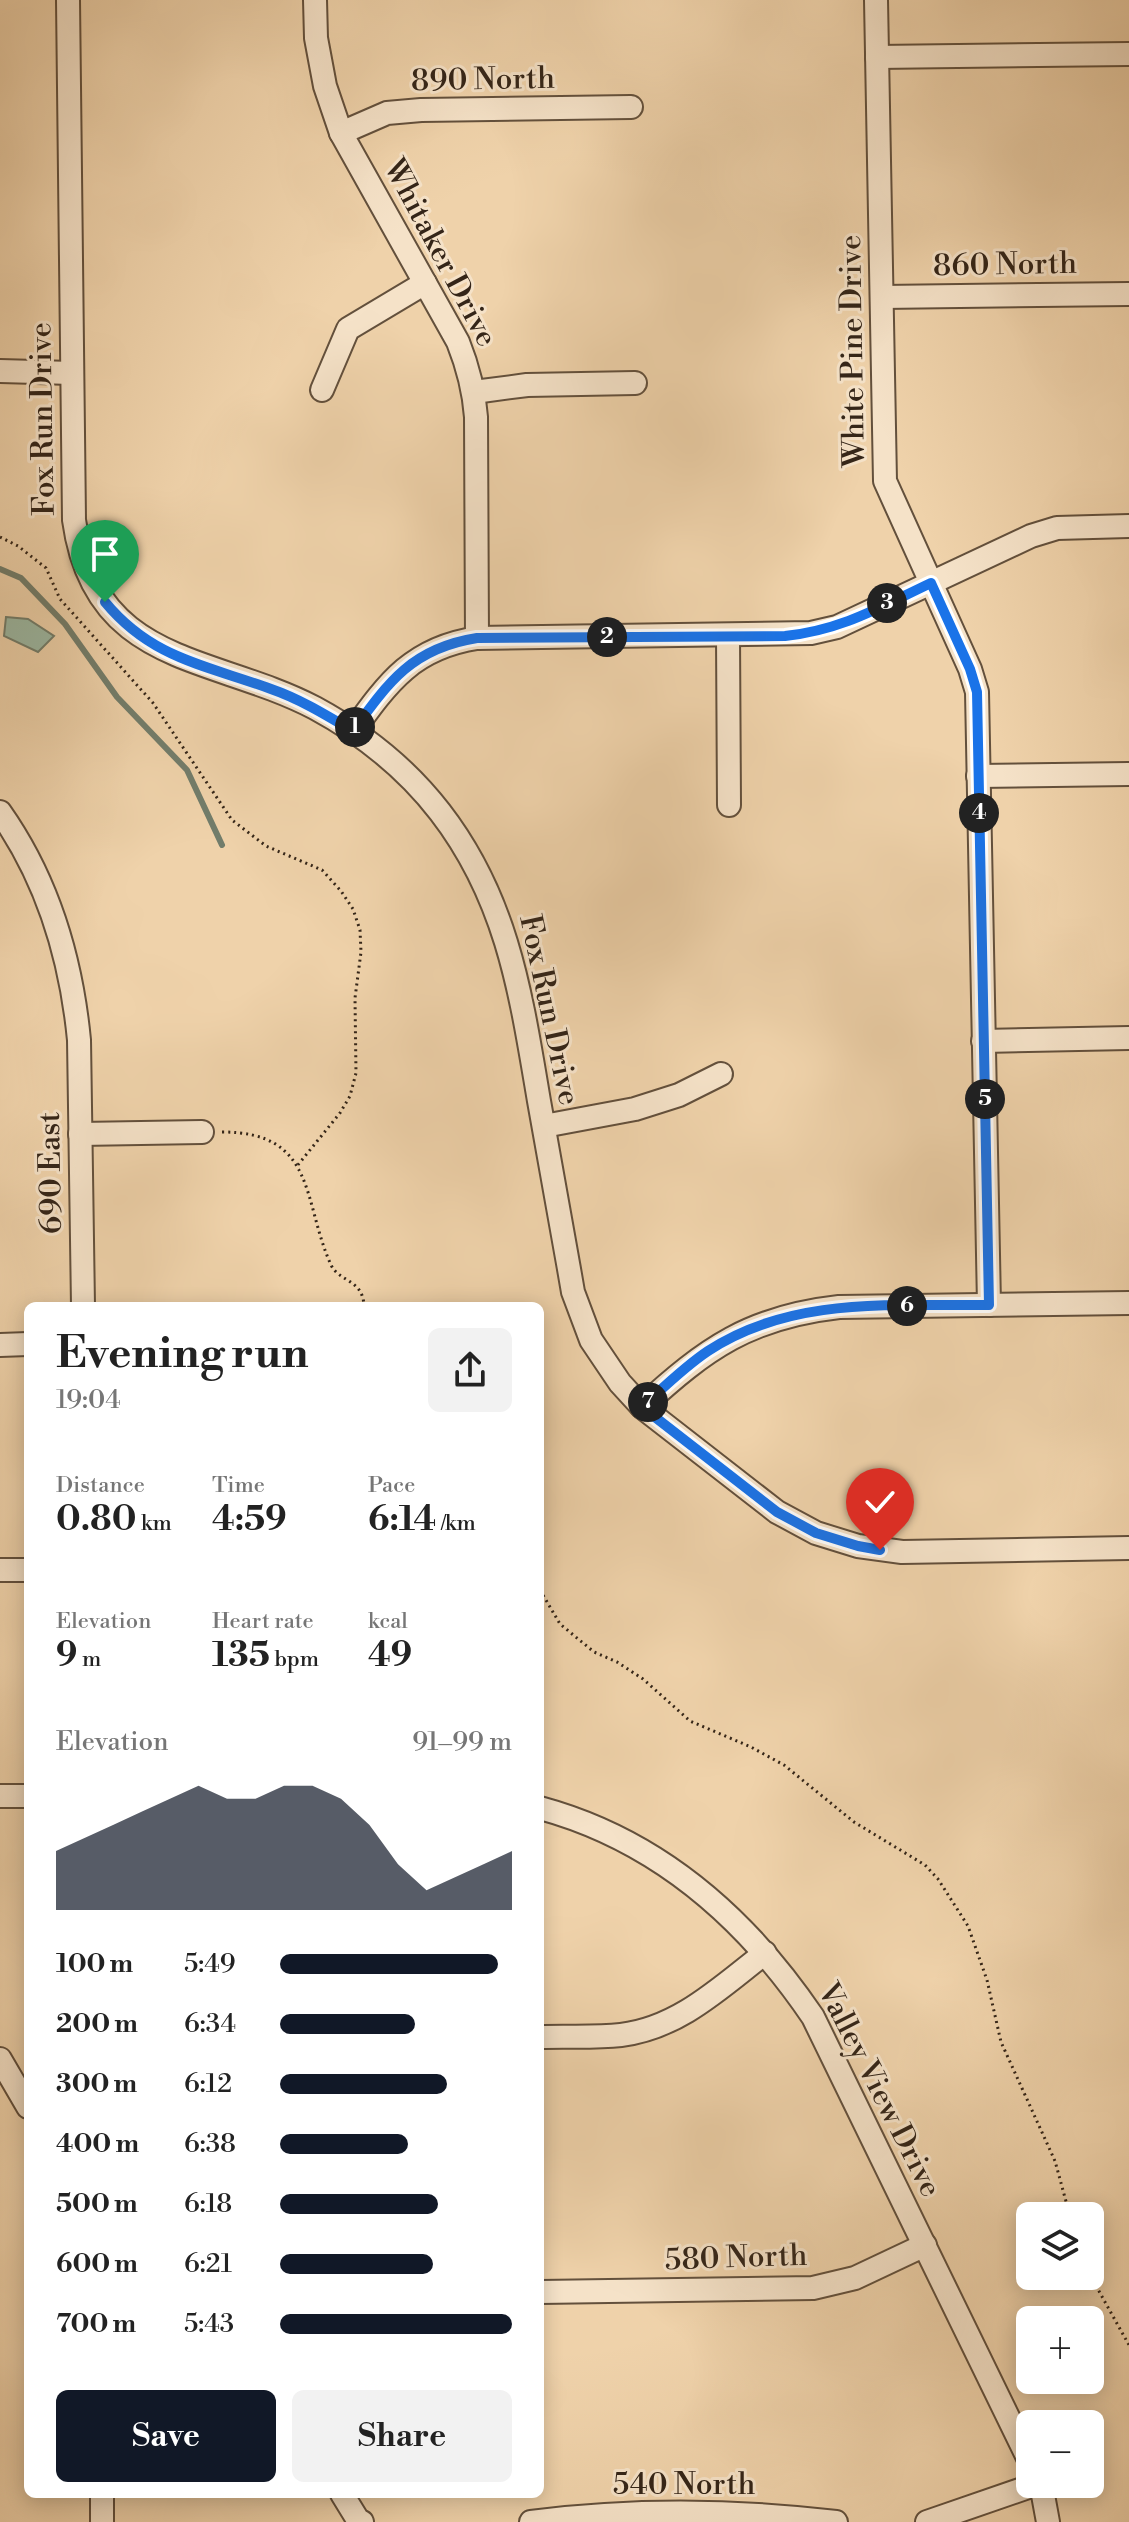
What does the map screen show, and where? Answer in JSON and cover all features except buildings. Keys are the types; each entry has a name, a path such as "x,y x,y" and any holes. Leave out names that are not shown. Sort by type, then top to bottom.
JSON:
{"street":[{"name":"Fox Run Drive","path":"68,0 75,529 87,571 105,602 134,632 170,654 274,690 314,708 353,731 394,761 418,785 460,840 483,881 506,935 516,969 573,1292 591,1340 620,1383 642,1407 777,1512 816,1533 837,1540 902,1552 1129,1548"},
{"name":"Whitaker Drive","path":"315,0 316,38 323,74 341,133 458,342 474,392 477,638"},
{"name":"White Pine Drive","path":"876,0 885,481 970,669 977,692 989,1305"},
{"path":"877,57 1129,54"},
{"name":"890 North","path":"341,133 387,113 631,107"},
{"path":"322,390 348,329 425,283"},
{"name":"860 North","path":"882,297 1129,294"},
{"path":"0,371 72,373"},
{"path":"474,392 527,385 635,383"},
{"path":"353,731 384,688 410,663 441,646 477,638 785,636 837,627 1031,536 1057,528 1129,526"},
{"path":"728,636 729,805"},
{"path":"978,776 1129,774"},
{"name":"690 East","path":"0,812 27,854 53,913 71,976 79,1040 83,1302"},
{"path":"983,1041 1129,1038"},
{"path":"544,1126 635,1109 679,1095 721,1074"},
{"path":"80,1134 202,1132"},
{"path":"642,1407 706,1352 756,1326 783,1317 839,1307 1129,1303"},
{"path":"0,1345 24,1344"},
{"path":"0,1570 24,1570"},
{"path":"0,1796 24,1796"},
{"name":"Valley View Drive","path":"544,1809 591,1824 653,1856 712,1898 765,1953 813,2017 1016,2433"},
{"path":"544,2037 607,2036 653,2027 696,2006 765,1953"},
{"path":"0,2059 24,2099"},
{"name":"580 North","path":"544,2292 813,2288 855,2278 925,2245"},
{"path":"927,2522 1016,2492"},
{"path":"102,2498 102,2522"},
{"path":"345,2498 360,2521"},
{"path":"1042,2498 1048,2522"},
{"name":"540 North","path":"531,2522 606,2514 836,2522"}],"path":[{"path":"0,537 18,546 46,568 60,599 153,703 232,820 266,846 322,870 353,909 360,930 361,952 355,998 356,1073 350,1096 340,1113 297,1166"},
{"path":"202,1132 230,1132 270,1138 284,1150 297,1166 309,1195 332,1269 356,1284 363,1302"},
{"path":"544,1597 560,1624 594,1652 643,1679 690,1721 784,1765 854,1822 925,1865 938,1879 968,1926 987,1980 1001,2042 1055,2161 1066,2202"},
{"path":"1098,2290 1129,2345"}],"shaded area":[{"path":"6,617 28,619 54,636 38,652 4,636"}],"waterway":[{"path":"0,569 21,578 65,624 117,697 187,770 222,845"}],"route":[{"path":"105,602 134,632 170,654 274,690 314,708 353,731 384,688 410,663 441,646 459,641 477,638 785,636 811,633 837,627 931,583 970,669 977,692 989,1305 839,1307 783,1317 756,1326 706,1352 642,1407 777,1512 816,1533 880,1550"}]}
